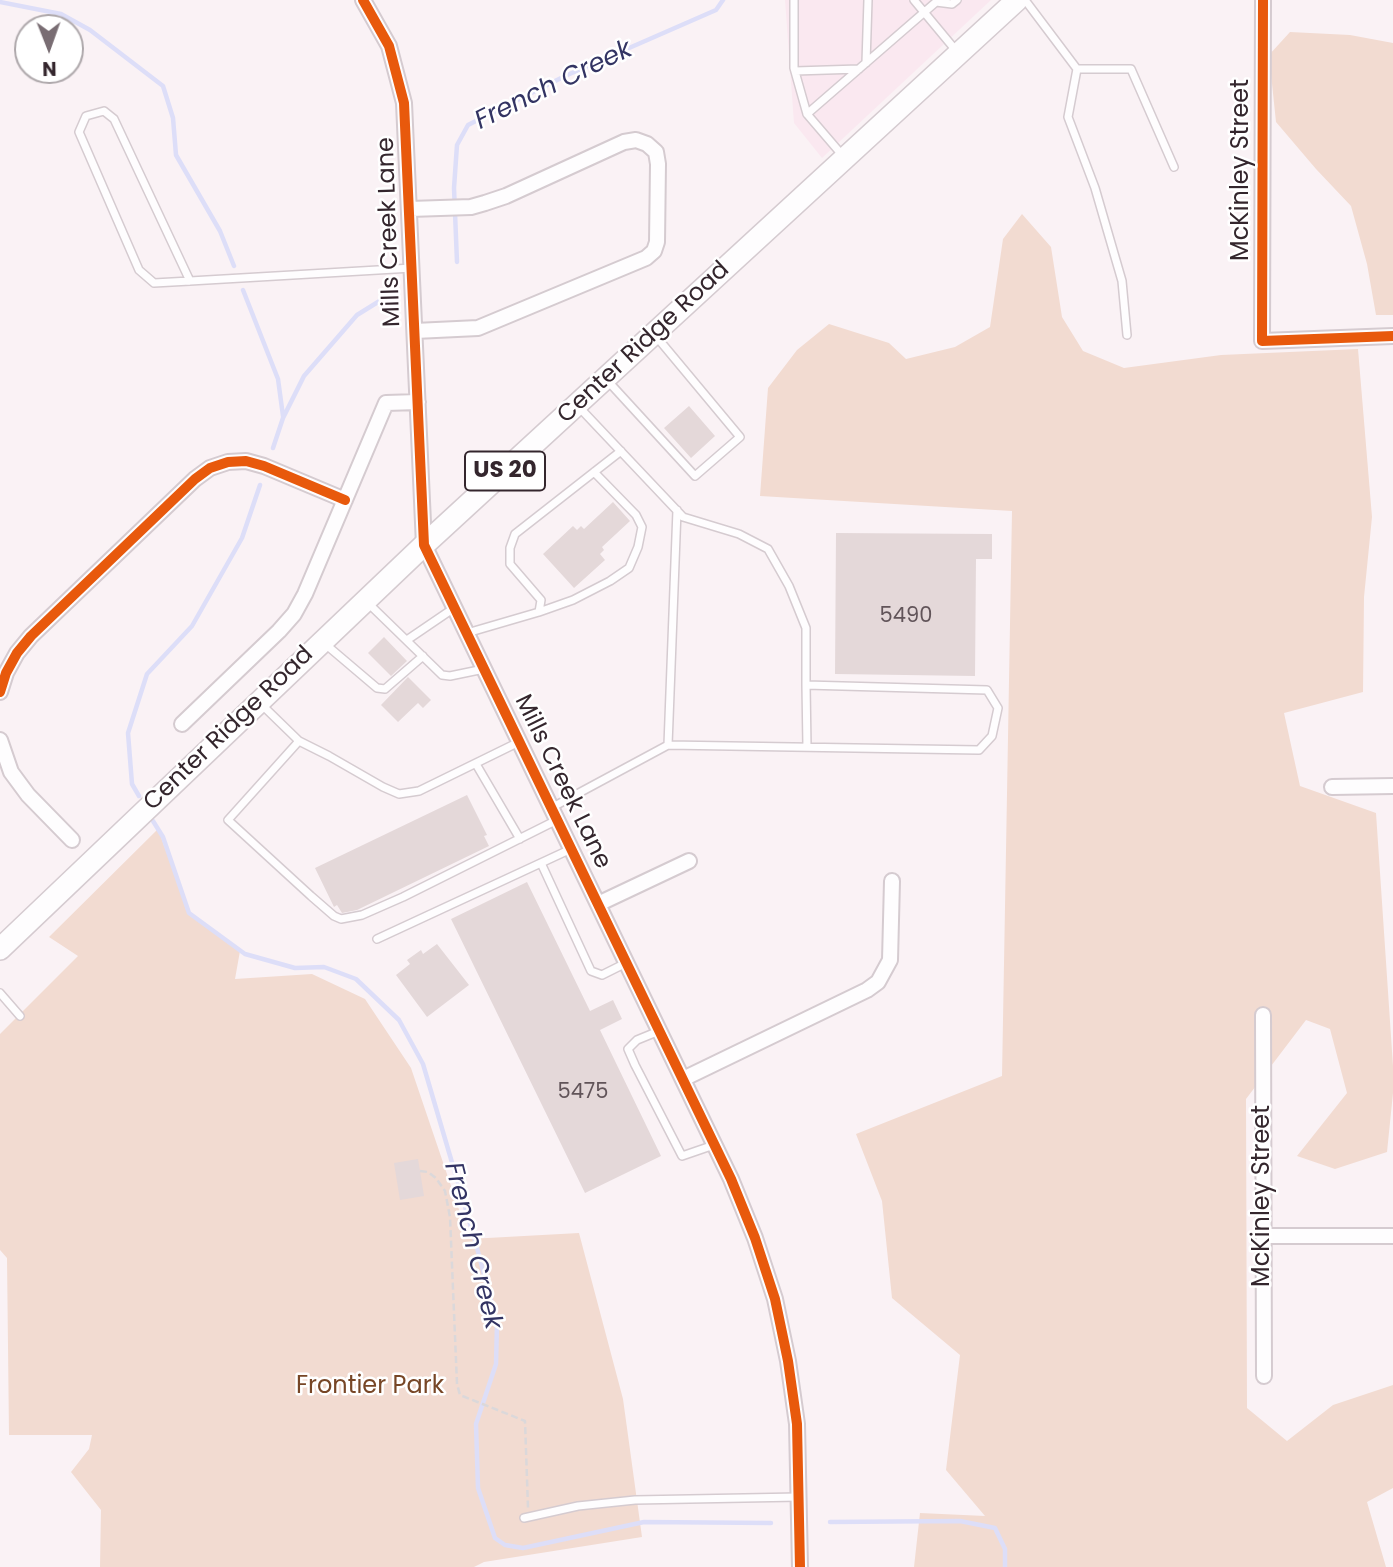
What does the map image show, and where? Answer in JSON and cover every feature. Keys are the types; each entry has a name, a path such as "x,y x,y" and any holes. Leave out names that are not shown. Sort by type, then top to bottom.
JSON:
{"main road":[{"name":"Center Ridge Road","path":"0,949 365,600 1017,0"}],"street":[{"name":"McKinley Street","path":"1263,0 1262,341 1393,336"},
{"name":"Mills Creek Lane","path":"368,2 389,46 401,83 406,122 424,545 714,1144 755,1238 775,1298 797,1424 800,1567"},
{"path":"410,209 471,207 506,196 625,142 636,140 648,144 656,152 659,164 657,242 654,251 646,258 478,328 415,331"},
{"path":"182,724 294,614 386,403 418,402"},
{"path":"0,692 16,653 195,478 210,468 228,462 246,461 345,500"},
{"path":"0,740 12,772 28,795 72,840"},
{"path":"1332,787 1393,786"},
{"path":"598,904 689,861"},
{"path":"682,1079 867,990 878,982 886,972 890,960 892,881"},
{"name":"McKinley Street","path":"1263,1015 1264,1376"},
{"path":"1263,1237 1393,1236"}],"lane":[{"path":"794,0 795,71 807,114 845,158"},
{"path":"866,63 867,0"},
{"path":"914,0 958,54"},
{"path":"807,114 936,2 952,4 957,0"},
{"path":"1026,0 1077,69 1068,117 1095,188 1122,281 1126,335"},
{"path":"795,71 859,69"},
{"path":"1077,69 1131,69 1174,167"},
{"path":"190,281 114,119 104,111 86,116 79,132 138,270 154,283 190,281 413,268"},
{"path":"606,378 695,476 740,437 653,334"},
{"path":"577,405 683,517 739,534 768,550 789,586 806,628 807,747"},
{"path":"539,612 541,600 510,564 510,548 515,534 621,451"},
{"path":"467,633 573,600 629,568 638,547 642,527 636,515 594,472"},
{"path":"668,746 677,510"},
{"path":"365,600 442,675 450,676 484,669"},
{"path":"407,640 455,608"},
{"path":"322,641 377,688 385,689 423,656"},
{"path":"299,741 228,820 334,916 341,919 362,915 520,839 554,814 668,746 979,750 992,736 998,708 987,690 806,685"},
{"path":"258,701 299,741 399,794 419,791 520,742"},
{"path":"476,764 520,839"},
{"path":"377,939 571,849"},
{"path":"541,863 591,971 602,975 626,963"},
{"path":"0,993 20,1016"},
{"path":"659,1031 637,1040 628,1049 635,1065 682,1156 714,1144"},
{"path":"526,1518 579,1506 635,1500 800,1497"}],"path":[{"path":"420,1171 428,1172 436,1178 446,1191 450,1217 457,1384 460,1395 524,1421 526,1518"}],"shaded area":[{"path":"785,0 991,0 822,158 794,123"}],"green space":[{"path":"1290,32 1350,35 1393,43 1393,315 1376,315 1367,264 1351,206 1276,122 1269,55"},
{"path":"1022,214 1051,247 1062,317 1083,351 1124,368 1221,355 1358,349 1372,517 1364,597 1363,692 1284,713 1300,786 1376,813 1393,1066 1387,1152 1335,1169 1297,1156 1347,1093 1330,1029 1306,1020 1246,1099 1247,1408 1287,1441 1333,1405 1393,1385 1393,1488 1367,1502 1386,1567 914,1567 920,1513 985,1516 946,1470 960,1355 892,1298 882,1201 856,1134 1002,1076 1012,511 760,496 768,388 797,350 829,324 889,343 906,359 955,347 990,327 1003,239"},
{"name":"Frontier Park","path":"158,829 189,913 240,951 235,979 312,974 365,999 411,1068 469,1239 579,1233 623,1399 642,1537 484,1562 474,1567 100,1567 101,1510 71,1472 89,1449 92,1435 9,1435 7,1258 0,1250 0,1034 78,956 49,937"}],"building":[{"path":"689,406 715,436 691,458 664,428"},
{"path":"613,502 630,521 602,547 604,550 600,554 605,560 574,588 543,554 573,526 577,530 581,526 584,529"},
{"path":"836,533 992,534 992,559 976,559 975,676 835,674"},
{"path":"384,637 407,661 391,676 368,653"},
{"path":"408,677 431,700 423,708 418,703 398,722 381,705"},
{"path":"467,795 487,835 484,836 489,846 357,910 342,913 337,905 334,907 315,868"},
{"path":"527,882 590,1011 613,1000 622,1019 600,1030 661,1156 585,1193 451,919"},
{"path":"437,944 469,985 427,1017 396,975 410,964 407,960 421,950 423,954"},
{"path":"418,1159 424,1196 400,1200 394,1163"}],"waterway":[{"name":"French Creek","path":"457,262 454,188 457,145 468,125 565,76 716,10 723,0"},
{"path":"0,2 61,14 90,30 163,86 173,118 176,155 220,231 234,266"},
{"path":"243,290 278,379 283,416"},
{"name":"French Creek","path":"273,448 283,418 304,376 357,315 386,297"},
{"name":"French Creek","path":"139,796 132,784 128,733 147,674 192,626 242,538 260,485"},
{"name":"French Creek","path":"153,821 163,837 189,913 245,954 295,968 324,967 356,979 399,1020 423,1064 497,1324 496,1364 476,1424 478,1488 495,1538 505,1545 523,1548 644,1522 771,1523"},
{"name":"French Creek","path":"830,1522 960,1521 995,1528 1005,1549 1005,1567"}],"cycle path":[{"path":"363,0 389,46 404,103 424,545 731,1179 755,1238 775,1299 797,1424 800,1567"},
{"path":"1263,0 1262,341 1393,336"},
{"path":"0,692 17,653 31,636 195,479 210,468 228,462 246,461 345,500"}]}
